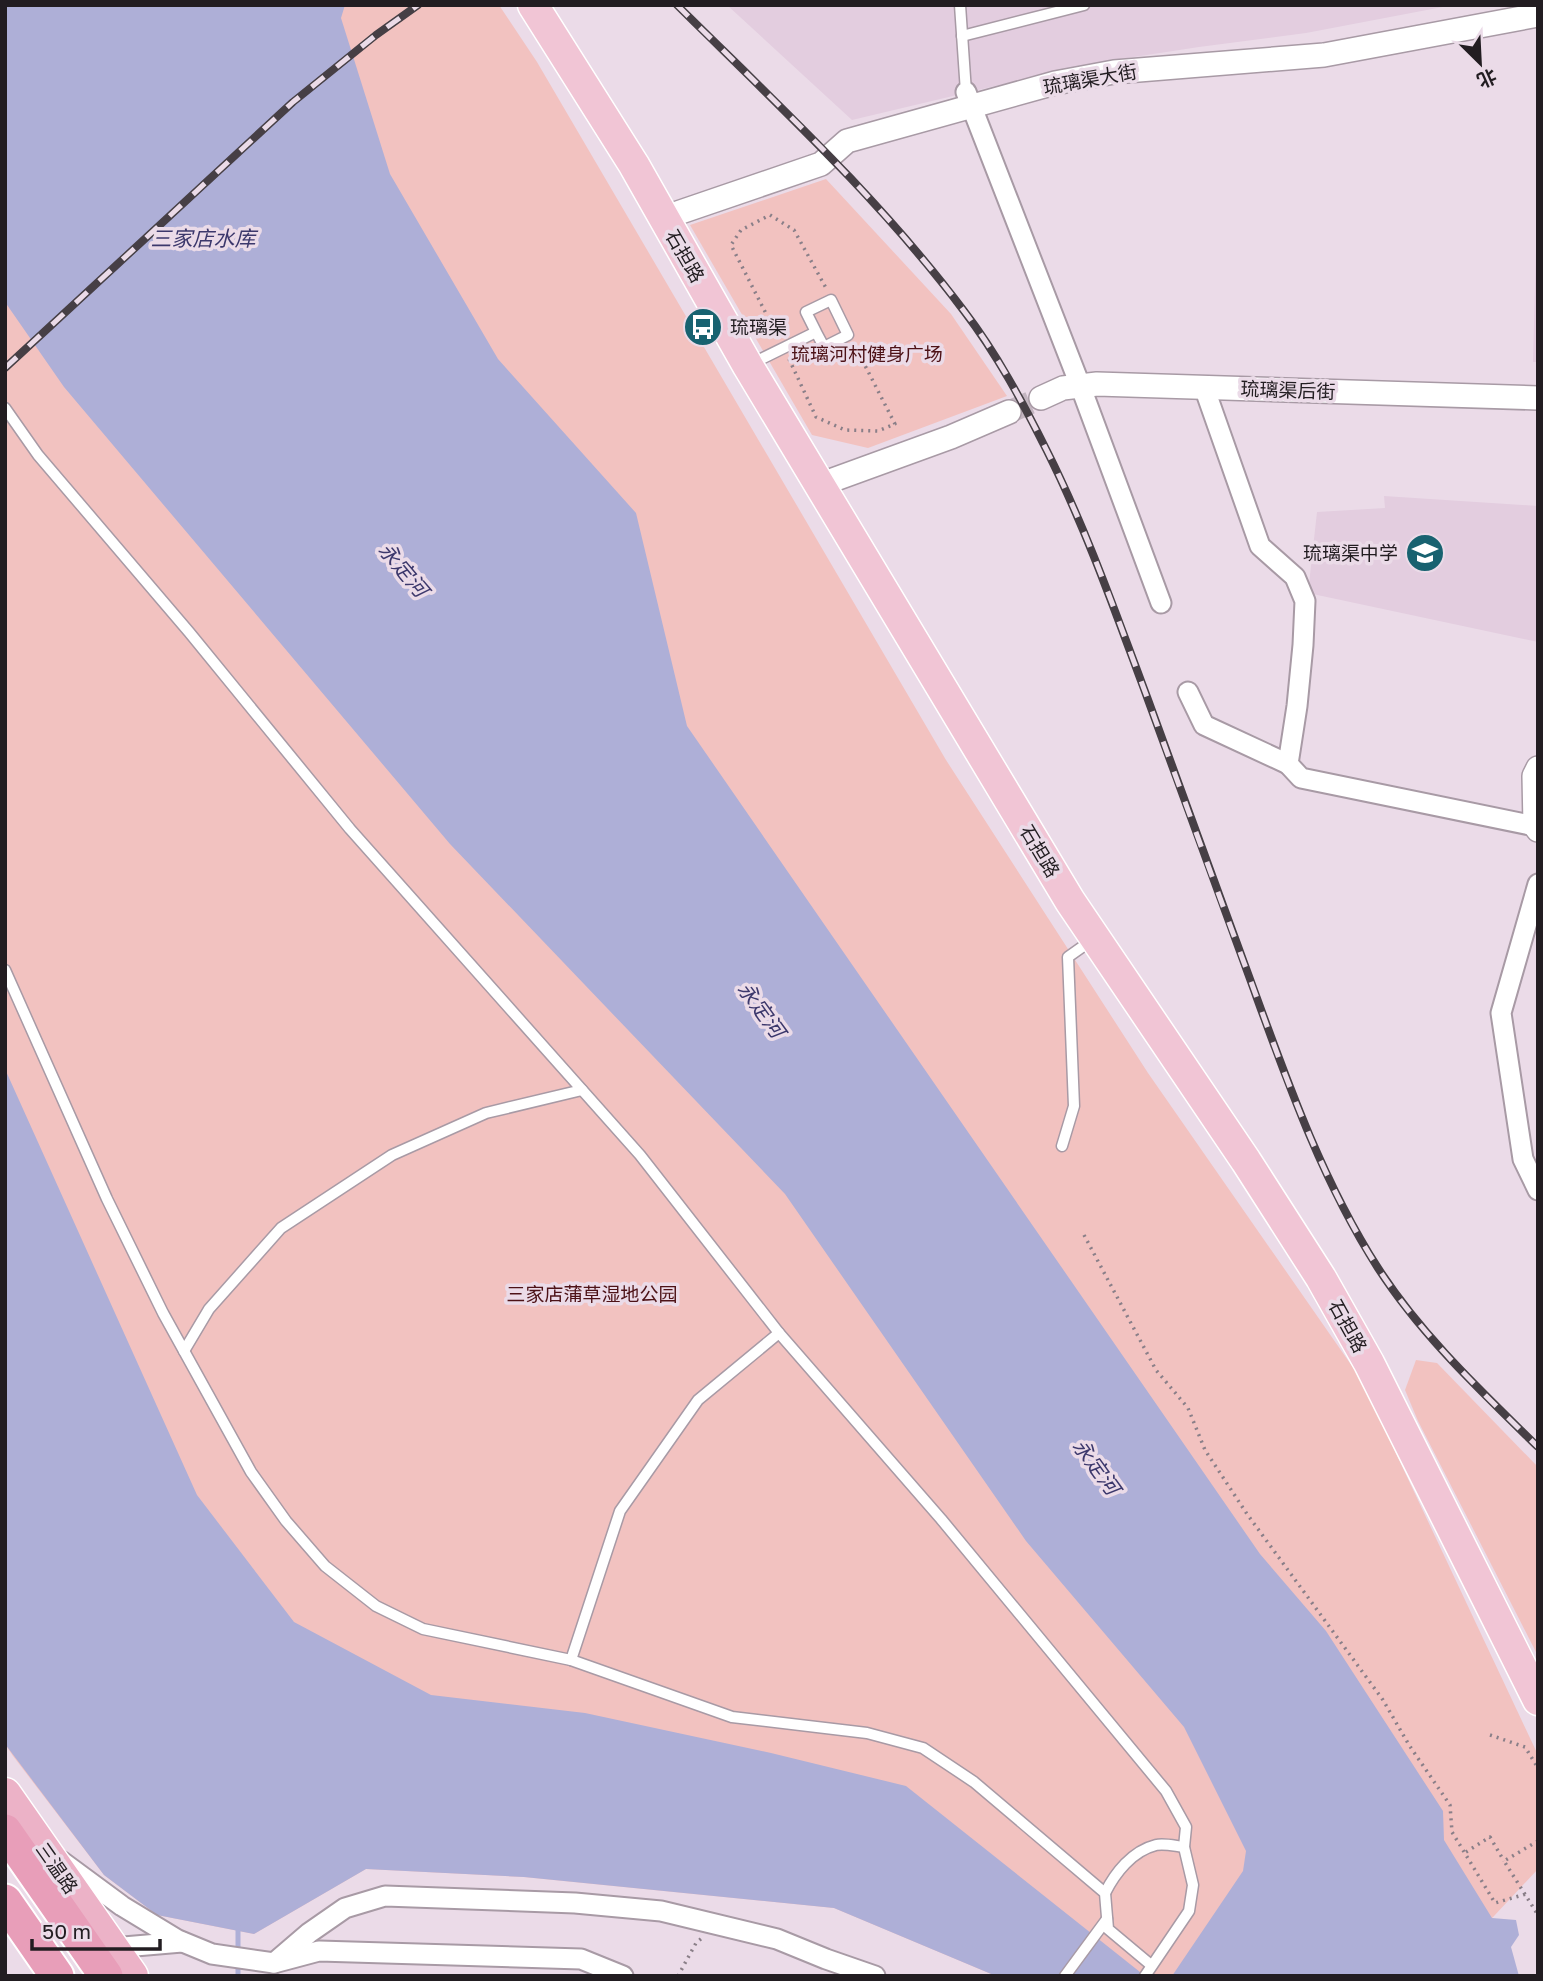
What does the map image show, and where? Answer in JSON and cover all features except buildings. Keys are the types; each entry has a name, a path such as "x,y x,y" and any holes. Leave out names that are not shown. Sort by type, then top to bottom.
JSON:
{"highway":[{"name":"三温路","path":"5,1794 43,1847 109,1962 132,1976"},
{"path":"5,1831 109,1962"},
{"path":"5,1901 57,1976"}],"main road":[{"name":"石担路","path":"533,5 634,165 748,366 1070,901 1246,1161 1321,1278 1369,1363 1538,1700"}],"street":[{"name":"琉璃渠大街","path":"663,218 821,164 846,141 969,100 1114,72 1324,55 1538,15"},
{"path":"969,100 1161,603"},
{"name":"琉璃渠后街","path":"1041,398 1063,388 1097,384 1538,398"},
{"path":"1203,387 1260,546 1294,577 1305,601 1302,657 1288,764"},
{"path":"819,485 1009,412"},
{"path":"1188,692 1204,725 1288,764 1301,778 1536,828 1534,776 1538,768"},
{"path":"1538,884 1501,1013 1523,1159 1538,1190"},
{"path":"43,1847 122,1906 182,1942 212,1954 274,1963 319,1951 581,1959 623,1976"},
{"path":"274,1963 309,1933 345,1908 385,1896 611,1905 662,1911 777,1939 875,1976"},
{"path":"109,1962 182,1942"}],"lane":[{"path":"960,5 969,100"},
{"path":"962,36 1084,5"},
{"path":"831,300 848,335 824,347 816,332 806,312 831,300"},
{"path":"748,366 816,332"},
{"path":"5,408 38,455 189,632 350,829 640,1156 779,1333 941,1519 1166,1791 1186,1827 1184,1847 1193,1885 1189,1911 1145,1976"},
{"path":"1062,1146 1074,1106 1068,957 1095,938"},
{"path":"5,970 107,1199 163,1313 251,1472 286,1521 325,1566 376,1606 423,1629 571,1660 732,1717 867,1733 922,1748 974,1782 1105,1893"},
{"path":"184,1351 209,1309 281,1228 392,1155 486,1113 582,1090"},
{"path":"571,1660 620,1511 698,1400 779,1333"},
{"path":"1151,1965 1108,1929 1105,1893 1130,1858 1157,1844 1184,1847"},
{"path":"1065,1976 1107,1919"}],"path":[{"path":"831,300 794,230 769,215 741,230 731,245 816,417 845,430 878,431 895,424 848,335"},
{"path":"1084,1235 1156,1370 1188,1408 1205,1450 1247,1514 1383,1700 1409,1745 1450,1805 1452,1832 1495,1903 1526,1894"},
{"path":"1490,1735 1525,1747 1538,1768"},
{"path":"1466,1853 1490,1838 1538,1914"},
{"path":"1504,1861 1538,1841"},
{"path":"678,1976 696,1943 721,1925"}],"shaded area":[{"path":"727,5 1453,5 1306,33 1088,64 852,120"},
{"path":"1538,173 1538,362 1533,362"},
{"name":"琉璃渠中学","path":"1384,496 1538,506 1538,642 1308,593 1317,512 1385,508"}],"green space":[{"name":"三家店蒲草湿地公园","path":"5,5 499,5 537,62 946,760 1148,1073 1361,1379 1538,1755 1538,1869 1438,1976 996,1976 834,1908 524,1877 366,1869 254,1934 157,1915 104,1875 13,1756 5,1744"},
{"name":"琉璃河村健身广场","path":"826,179 951,314 1007,396 868,448 812,435 690,225"},
{"path":"1416,1360 1437,1363 1538,1467 1538,1656 1418,1421 1405,1390"}],"water":[{"name":"三家店水库","path":"5,5 345,5 341,18 390,174 498,359 636,513 687,726 1260,1554 1326,1631 1443,1811 1444,1840 1492,1918 1516,1920 1519,1935 1511,1947 1519,1976 1172,1976 1243,1871 1246,1851 1184,1727 1026,1541 785,1194 450,844 64,387 5,302"},
{"path":"5,1069 197,1495 294,1622 431,1695 585,1713 771,1753 906,1786 1145,1976 996,1976 834,1908 524,1877 366,1869 254,1934 157,1915 104,1875 5,1744"}],"waterway":[{"path":"238,1926 238,1976"}],"tunnel":[{"path":"1009,412 1041,398"}],"railway":[{"path":"5,368 293,102 418,5"},
{"path":"677,5 789,115 898,230 976,327 1019,397 1062,481 1088,542 1291,1090 1339,1199 1378,1268 1414,1317 1453,1362 1538,1447"}],"place":[{"name":"琉璃渠","path":"703,327"},
{"name":"琉璃渠中学","path":"1425,553"}],"water label":[{"name":"永定河","path":"403,570"},
{"name":"永定河","path":"761,1010"},
{"name":"永定河","path":"1096,1467"}]}
